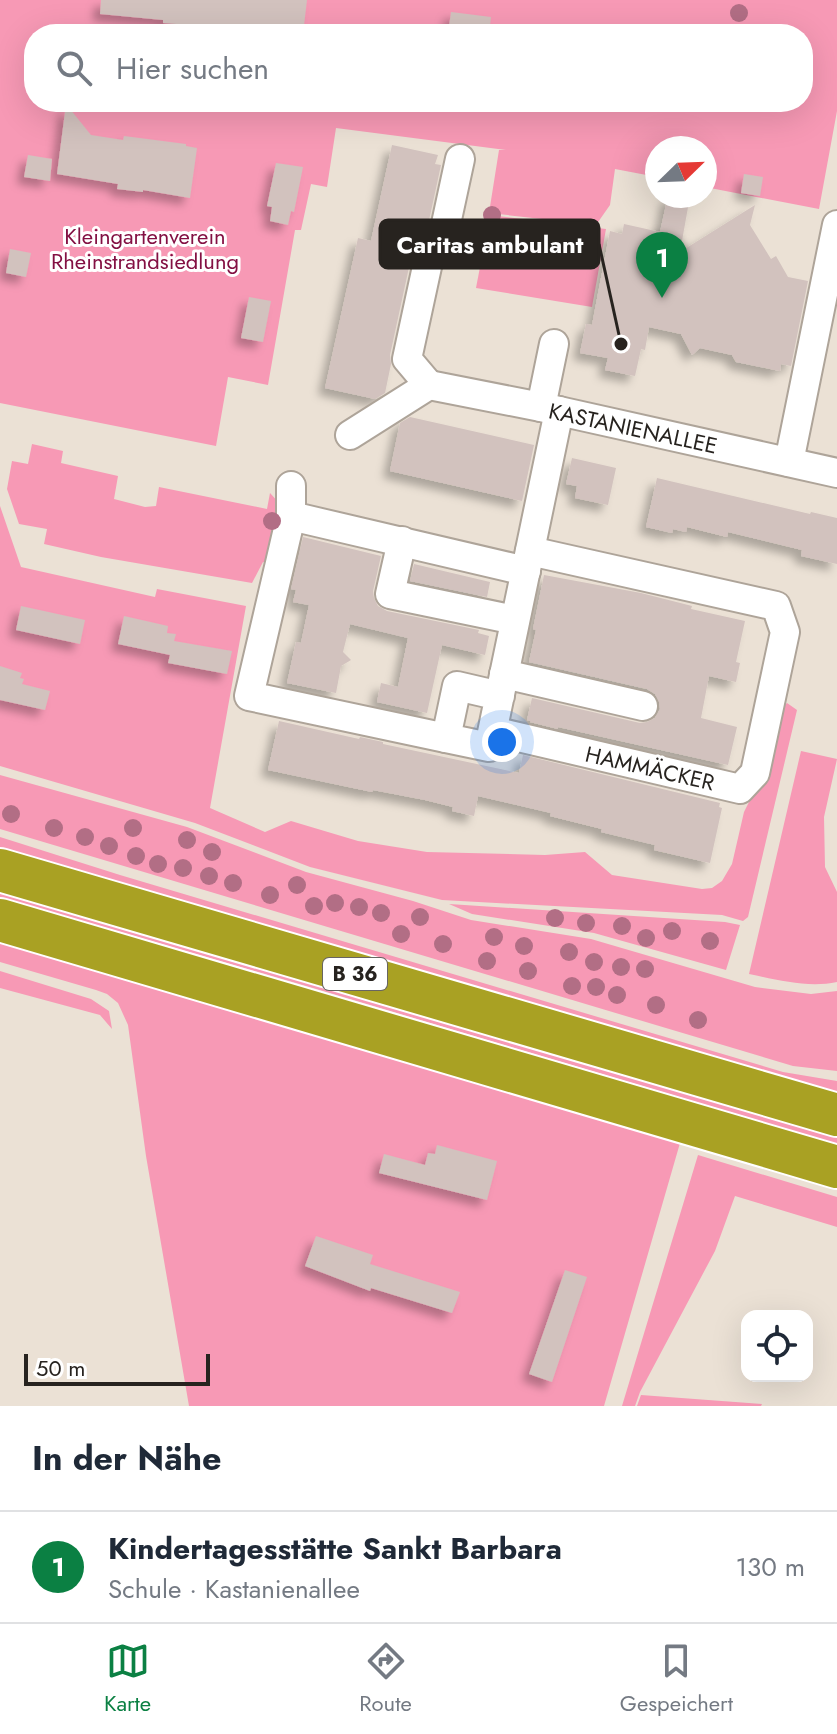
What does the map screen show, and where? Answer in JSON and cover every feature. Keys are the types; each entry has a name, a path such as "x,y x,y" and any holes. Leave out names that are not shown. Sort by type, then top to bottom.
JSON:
{"highway":[{"name":"B 36","path":"0,870 837,1115"},
{"name":"B 36","path":"0,920 837,1167"}],"street":[{"path":"350,435 429,385 407,359 428,262 441,247 460,159"},
{"path":"789,462 837,225"},
{"path":"291,486 291,516 249,696 489,747 528,561 550,409 554,344"},
{"name":"KASTANIENALLEE","path":"429,385 837,473"},
{"path":"291,516 402,541 528,561"},
{"path":"402,541 390,594 515,620"},
{"name":"HAMMÄCKER","path":"493,731 740,789 755,773 785,632 776,606 528,561"},
{"path":"446,738 457,686 502,685 643,706"}],"green space":[{"name":"Kleingartenverein Rheinstrandsiedlung","path":"0,0 837,0 837,111 819,209 717,189 717,136 645,136 645,175 615,169 610,205 596,225 489,213 499,150 506,150 336,128 327,187 311,184 301,230 295,230 268,385 228,377 216,446 0,403"},
{"path":"490,215 606,229 592,307 476,288"},
{"path":"32,444 63,451 61,463 118,476 114,499 145,507 156,506 159,487 267,509 270,493 280,504 272,564 263,562 252,583 44,544 47,529 19,524 7,489 12,461 28,464"},
{"path":"0,506 21,567 155,597 157,589 246,606 210,808 265,832 291,821 358,841 427,852 545,855 585,852 612,875 712,888 722,881 732,864 744,812 755,790 778,712 787,703 797,710 748,917 743,921 722,915 442,900 310,867 195,823 0,766"},
{"path":"801,751 837,759 824,817 825,867 837,892 837,982 826,984 749,974"},
{"path":"0,775 187,827 306,872 471,920 591,939 755,987 811,994 837,991 837,1071 793,1066 0,829"},
{"path":"0,837 783,1072 837,1081 837,1092 817,1090 0,854"},
{"path":"0,885 837,1133 837,1144 0,897"},
{"path":"449,904 740,925 726,970 594,933 472,914"},
{"path":"0,942 680,1143 604,1406 189,1406 146,1156 128,1025 118,1003 107,994 0,962"},
{"path":"0,971 91,999 109,1011 112,1029 100,1015 0,988"},
{"path":"698,1155 837,1197 837,1227 735,1196 715,1251 635,1406 622,1406"},
{"path":"641,1395 762,1404 637,1406"}],"building":[{"path":"101,0 307,0 304,24 176,24 100,14"},
{"path":"451,12 491,17 490,24 449,24"},
{"path":"65,112 72,112 91,135 123,140 124,136 197,148 190,198 117,189 118,184 57,174"},
{"path":"392,145 438,155 435,164 441,165 428,225 423,223 411,258 385,393 375,399 325,388 358,238 371,241"},
{"path":"28,155 52,159 50,181 24,177"},
{"path":"276,163 303,167 294,212 291,211 288,225 270,221 272,207 267,206"},
{"path":"744,174 763,177 760,196 741,193"},
{"path":"755,205 750,225 771,259 776,256 788,277 808,281 791,366 781,364 780,371 736,362 732,355 700,348 692,355 681,334 649,327 645,350 641,349 635,376 605,370 608,358 580,353 586,324 592,325 610,231 622,234 624,224 660,232 665,208 688,208 680,252"},
{"path":"10,249 31,253 26,277 6,273"},
{"path":"249,297 271,301 263,342 241,338"},
{"path":"410,417 534,445 522,501 390,471 400,423"},
{"path":"572,458 616,468 608,505 575,498 577,486 566,484"},
{"path":"657,478 837,518 837,564 801,556 802,550 728,532 727,537 687,527 686,532 673,529 672,533 646,527"},
{"path":"303,537 381,556 373,591 378,606 387,611 479,630 478,633 489,636 485,655 442,645 427,713 377,702 381,683 398,687 408,638 350,624 343,652 351,660 341,666 336,693 287,683 296,642 301,643 309,605 293,602 296,590 291,589"},
{"path":"414,564 490,582 487,597 410,581"},
{"path":"544,575 641,593 692,606 691,609 745,621 736,662 740,663 736,682 709,676 701,718 737,727 728,765 527,720 532,698 640,723 655,718 660,709 655,694 647,689 529,662"},
{"path":"21,606 85,620 80,644 16,630"},
{"path":"124,616 168,626 167,633 176,634 174,641 232,651 227,674 168,663 170,655 118,644"},
{"path":"0,666 22,673 22,684 50,691 45,710 0,700"},
{"path":"279,721 519,773 523,755 720,803 719,807 722,808 710,863 654,850 655,845 601,832 602,829 550,816 551,813 478,796 474,816 425,800 268,770"},
{"path":"437,1145 497,1161 487,1200 379,1173 384,1154 425,1165 428,1153 435,1154"},
{"path":"316,1236 373,1255 370,1264 460,1292 452,1313 371,1288 370,1291 305,1266"},
{"path":"565,1270 587,1277 552,1382 529,1374"}],"place":[{"name":"Kindertagesstätte Sankt Barbara","path":"662,298"},
{"name":"Caritas ambulant","path":"621,344"}]}
